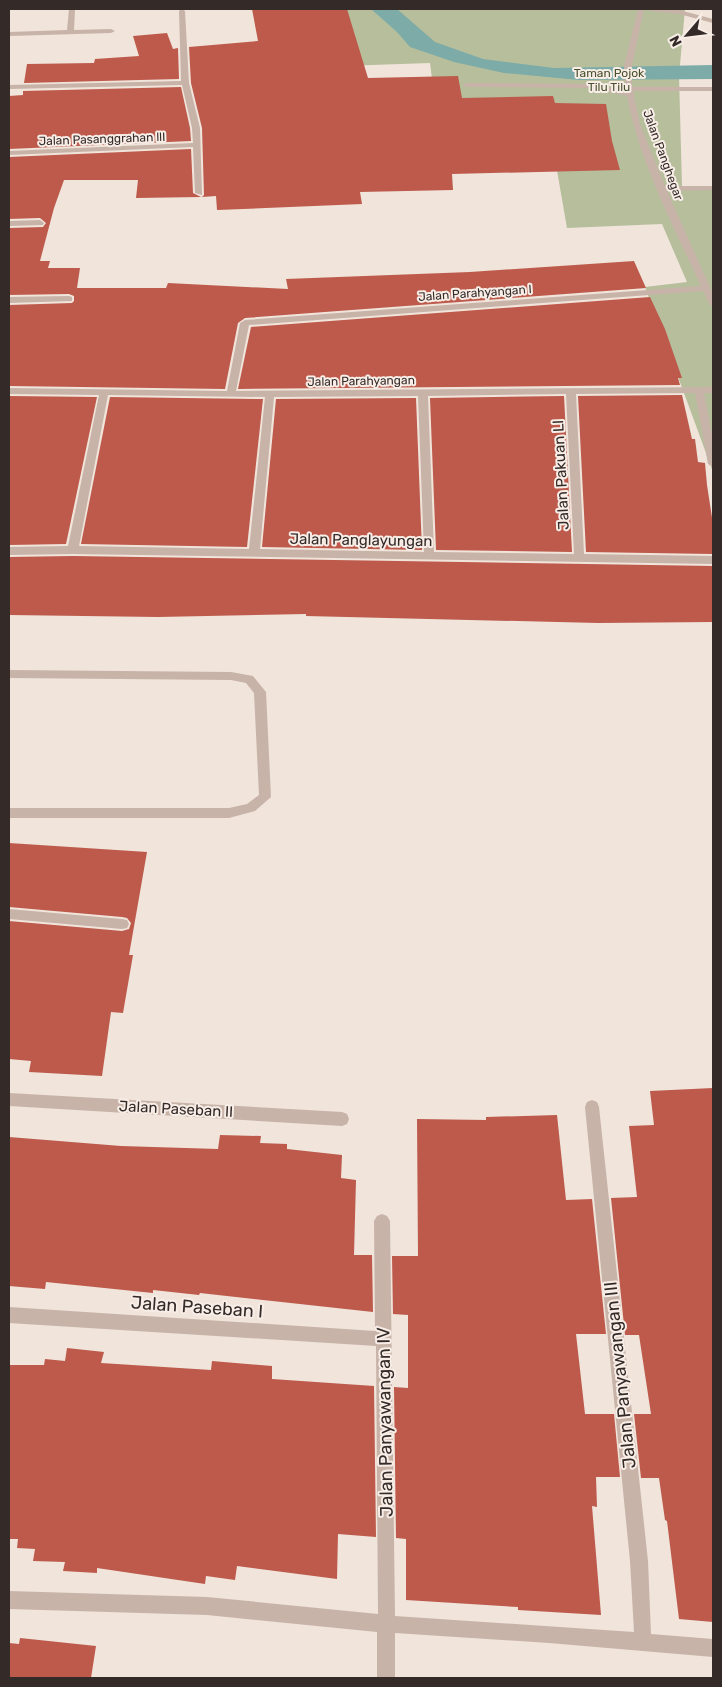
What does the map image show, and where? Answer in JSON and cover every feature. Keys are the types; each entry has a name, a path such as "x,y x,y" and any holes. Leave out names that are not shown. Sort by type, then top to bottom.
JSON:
{"street":[{"path":"70,32 72,9"},
{"name":"Jalan Panghegar","path":"641,9 628,66 629,89 636,124 662,189 713,303"},
{"path":"652,9 679,12 713,21"},
{"path":"182,12 185,83 196,128 199,193"},
{"path":"9,34 111,31"},
{"path":"9,87 185,83"},
{"path":"466,86 567,84 629,89 713,89"},
{"name":"Jalan Pasanggrahan llI","path":"9,154 196,145"},
{"path":"662,189 713,188"},
{"path":"9,224 40,224"},
{"name":"Jalan Parahyangan I","path":"231,394 245,323 706,288"},
{"path":"9,300 69,299"},
{"name":"Jalan Pakuan Ll","path":"571,390 579,557"},
{"path":"699,390 713,464"},
{"name":"Jalan Parahyangan","path":"9,391 270,394 713,390"},
{"path":"73,550 104,393"},
{"path":"422,393 429,557"},
{"path":"254,553 270,394"},
{"name":"Jalan Panglayungan","path":"9,551 73,550 713,560"},
{"path":"9,674 231,676 249,679 260,692 265,798 251,808 229,812 9,813"},
{"path":"9,914 122,924"},
{"name":"Jalan Paseban II","path":"9,1099 342,1119"},
{"name":"Jalan Panyawangan III","path":"592,1107 639,1561 643,1643"},
{"name":"Jalan Panyawangan IV","path":"382,1221 388,1551 386,1678"},
{"name":"Jalan Paseban I","path":"9,1316 383,1339"},
{"path":"9,1600 207,1606 386,1624 549,1634 713,1648"}],"green space":[{"name":"Taman Pojok Tilu Tilu","path":"323,9 685,9 679,76 682,186 713,187 713,472 645,287 687,282 662,224 567,228 547,113 437,117 430,63 342,66"}],"water":[{"path":"371,9 397,9 435,42 483,59 554,68 713,65 713,79 579,80 504,73 454,62 410,47 397,32"}],"building":[{"path":"252,9 347,9 368,78 458,76 462,98 553,96 555,103 606,104 612,141 620,170 452,174 453,190 360,192 362,204 217,210 216,196 202,197 204,195 202,128 191,83 189,47 258,41"},
{"path":"167,33 173,49 178,48 179,79 24,83 27,64 94,63 95,59 139,56 133,36"},
{"path":"181,87 191,141 9,149 9,96 23,95 23,91"},
{"path":"191,149 193,193 201,197 136,198 138,180 64,180 54,208 40,261 50,261 48,268 80,268 77,288 166,288 168,283 288,289 286,279 470,272 634,261 646,288 245,318 238,323 225,389 9,386 9,305 72,303 74,296 69,294 9,295 9,228 43,227 46,223 40,218 9,219 9,157"},
{"path":"650,297 665,329 682,378 678,378 680,385 238,389 251,327"},
{"path":"682,395 692,439 695,439 698,462 705,463 713,524 713,554 586,552 578,396"},
{"path":"9,396 97,397 66,544 9,545"},
{"path":"564,396 572,552 436,550 430,398"},
{"path":"110,397 263,399 247,547 81,544"},
{"path":"416,398 422,550 262,547 276,399"},
{"path":"73,556 713,566 713,622 598,623 306,616 306,614 158,617 9,615 9,557"},
{"path":"9,843 147,852 129,955 133,955 123,1013 111,1012 102,1076 29,1072 31,1061 9,1059 9,921 122,931 129,929 131,923 127,918 122,917 9,907"},
{"path":"713,1088 713,1622 679,1619 667,1521 665,1520 659,1478 641,1478 634,1414 651,1414 639,1335 625,1335 611,1198 637,1197 629,1126 654,1125 650,1091"},
{"path":"557,1115 566,1200 592,1199 606,1334 576,1334 585,1414 614,1414 620,1477 596,1477 597,1507 592,1506 601,1615 518,1610 518,1607 406,1600 406,1539 396,1538 394,1387 408,1388 408,1315 393,1314 392,1256 418,1256 417,1119 486,1120 486,1117"},
{"path":"220,1135 261,1136 260,1143 287,1144 287,1149 342,1155 341,1178 356,1180 354,1255 372,1255 373,1312 200,1293 199,1295 153,1290 153,1293 46,1282 45,1289 9,1286 9,1137 121,1146 218,1149"},
{"path":"67,1348 104,1352 101,1363 211,1370 212,1361 272,1366 272,1379 374,1386 376,1537 338,1534 337,1579 237,1566 235,1580 206,1576 205,1584 97,1568 97,1573 63,1571 65,1562 33,1561 35,1549 17,1548 18,1539 9,1539 9,1365 44,1365 45,1359 65,1361"},
{"path":"20,1638 96,1646 91,1678 9,1678 9,1643 19,1644"}]}
